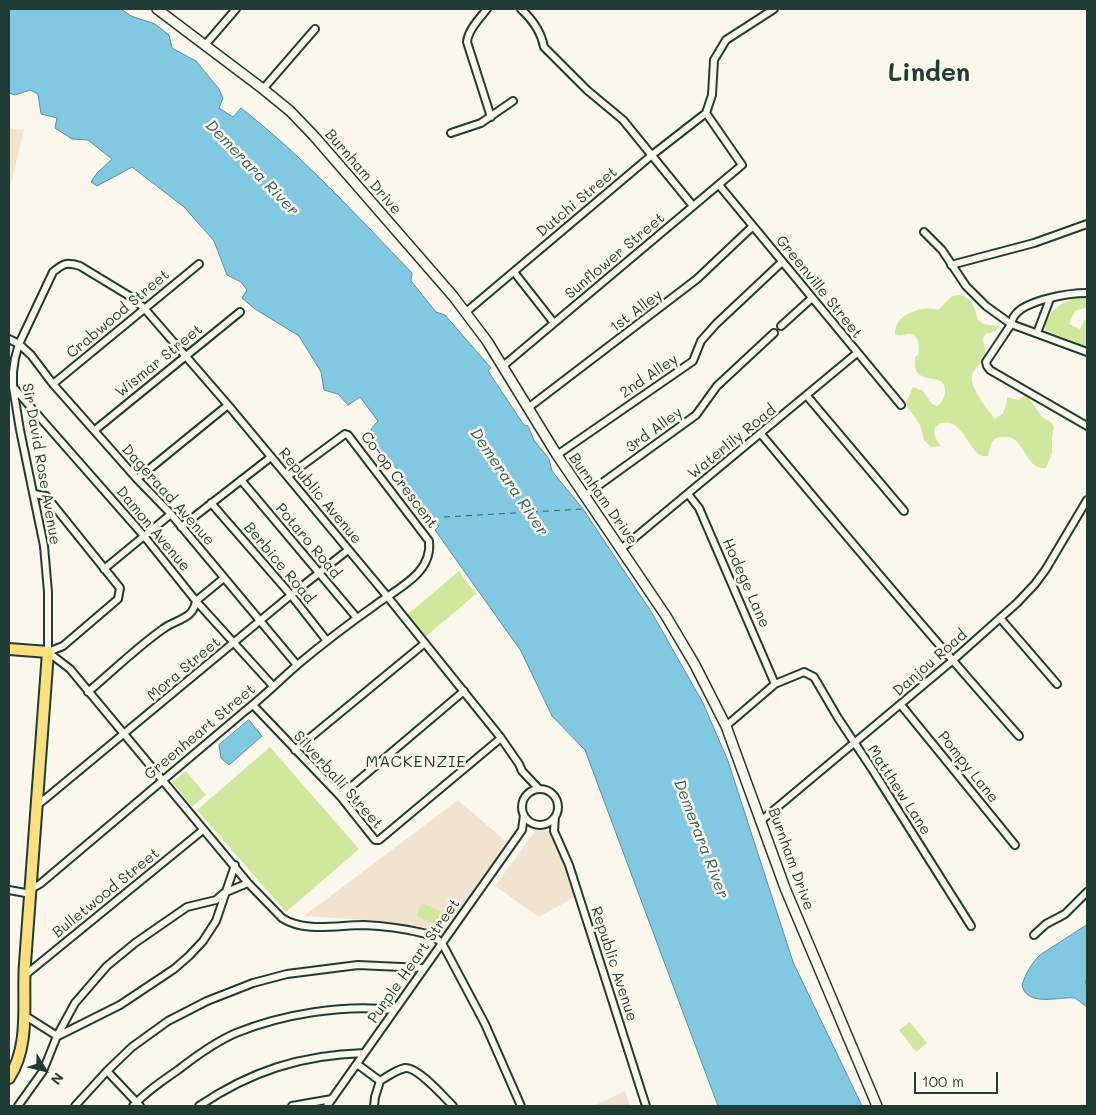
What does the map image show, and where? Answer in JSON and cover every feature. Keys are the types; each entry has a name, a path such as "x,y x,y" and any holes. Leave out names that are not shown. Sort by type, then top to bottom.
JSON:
{"main road":[{"path":"9,649 48,652 24,976 22,1043 19,1058 9,1078"}],"street":[{"name":"Burnham Drive","path":"157,9 290,111 324,147 466,312 503,366 556,455 666,616 695,665 726,726 762,820 785,888 877,1106"},
{"path":"205,45 236,9"},
{"path":"488,9 472,29 467,37 467,42 491,117"},
{"path":"522,9 533,19 544,47 587,90 623,120 693,206"},
{"path":"706,113 712,96 714,60 726,40 774,9"},
{"path":"263,89 314,29"},
{"path":"451,134 481,123 513,101"},
{"name":"Dutchi Street","path":"466,312 652,155 706,113"},
{"name":"Sunflower Street","path":"503,366 742,165 706,113"},
{"name":"Greenville Street","path":"719,185 901,405"},
{"path":"950,265 1034,243 1087,224"},
{"name":"1st Alley","path":"528,408 690,285 753,226"},
{"path":"924,232 942,250 950,265 966,286 986,306 1011,324 1087,352"},
{"name":"2nd Alley","path":"556,455 693,361 701,341 716,324 782,262"},
{"name":"Republic Avenue","path":"63,264 80,266 131,297 144,308 288,476 387,596 501,738 522,771 539,789"},
{"name":"Sir David Rose Avenue","path":"48,652 48,592 45,555 13,388 14,365 19,344 53,272 63,264"},
{"name":"Crabwood Street","path":"53,384 199,264"},
{"path":"514,272 554,323"},
{"path":"1087,293 1073,293 1021,309 1014,316 1011,324 986,362 990,370 1087,426"},
{"path":"781,326 812,298"},
{"path":"1037,333 1050,299"},
{"name":"Wismar Street","path":"95,430 240,312"},
{"name":"3rd Alley","path":"584,496 696,415 717,386 774,333"},
{"path":"9,340 19,344"},
{"name":"Dageraad Avenue","path":"19,344 31,355 53,384 170,514 297,665"},
{"name":"Waterlily Road","path":"621,549 857,353"},
{"name":"Damon Avenue","path":"13,388 144,536 196,601 272,686"},
{"path":"807,396 904,512"},
{"path":"137,479 228,405"},
{"name":"Co-op Crescent","path":"288,476 345,434 352,438 429,541 430,551 427,562 408,581 387,596"},
{"path":"761,434 952,661 1019,736"},
{"path":"181,527 271,456"},
{"name":"Potaro Road","path":"241,480 356,618"},
{"path":"34,494 46,496 120,588 118,599 63,646 48,652 70,670 203,830 235,865 248,883 282,918 308,927 365,925 405,929 435,936 442,942 485,1024 521,1106"},
{"name":"Hodege Lane","path":"688,494 699,508 775,684"},
{"name":"Danjou Road","path":"762,820 952,661 1035,584 1087,500"},
{"name":"Berbice Road","path":"211,503 291,595 327,641"},
{"path":"104,570 170,514"},
{"name":"Mora Street","path":"36,806 348,550"},
{"path":"88,692 164,628 191,613 195,608 196,601 224,578"},
{"name":"Greenheart Street","path":"31,892 253,705 297,665 387,596"},
{"path":"1000,618 1057,684"},
{"path":"295,750 424,643"},
{"name":"Matthew Lane","path":"775,684 804,672 814,677 854,744 971,926"},
{"path":"726,726 775,684"},
{"path":"340,796 464,691"},
{"name":"Silverballi Street","path":"253,705 340,796 375,840 379,840 501,738"},
{"name":"Pompy Lane","path":"901,705 1015,845"},
{"path":"529,779 522,808 524,815 527,819 554,831"},
{"path":"522,830 552,820 558,811 556,798 546,789 532,790 523,801"},
{"name":"Purple Heart Street","path":"327,1106 522,830 524,815"},
{"name":"Republic Avenue","path":"555,817 554,831 569,865 646,1106"},
{"name":"Bulletwood Street","path":"24,976 203,830"},
{"path":"57,1036 108,1012 174,969 189,956 210,932 216,921 235,865"},
{"path":"18,1106 43,1071 57,1036 75,1003 107,966 186,907 216,900 224,893 248,883"},
{"path":"9,890 31,892"},
{"path":"1034,934 1046,924 1065,914 1087,892"},
{"path":"75,1106 132,1047 168,1020 207,1001 253,983 287,974 358,965 423,968"},
{"path":"107,1071 137,1105 154,1086 209,1047 236,1033 287,1017 322,1011 380,1008 394,1010"},
{"path":"24,1015 57,1036"},
{"path":"199,1106 239,1082 301,1059 364,1053"},
{"path":"357,1064 380,1081"},
{"path":"374,1106 380,1081 405,1068 412,1069 422,1076 453,1106"},
{"path":"292,1106 332,1099"}],"shaded area":[{"path":"9,128 24,130 9,191"},
{"path":"458,800 509,844 447,931 381,921 304,916"},
{"path":"536,830 549,831 564,858 575,897 539,917 495,886"},
{"path":"625,1091 630,1106 593,1106"}],"green space":[{"path":"958,295 970,300 978,320 983,324 999,326 996,331 986,334 983,338 986,357 972,374 972,382 977,393 995,419 1004,410 1007,397 1018,400 1026,394 1042,417 1052,423 1054,427 1052,453 1046,468 1033,464 1021,446 1011,438 1000,437 994,440 988,456 978,454 959,429 948,423 938,425 935,428 935,436 941,446 931,447 924,440 920,425 906,403 913,387 923,391 932,404 937,406 943,398 944,386 939,380 926,378 918,373 915,357 918,355 918,341 911,334 895,335 896,329 903,317 908,314 923,309 938,310 952,296"},
{"path":"1076,298 1087,298 1087,307 1075,311 1069,324 1080,329 1084,320 1087,319 1087,347 1045,330 1051,313 1064,303"},
{"path":"459,571 476,594 425,637 407,615"},
{"path":"270,747 359,849 286,912 197,810"},
{"path":"186,771 206,795 192,807 172,782"},
{"path":"422,903 444,913 438,926 416,916"},
{"path":"910,1022 927,1043 916,1052 899,1030"}],"water":[{"name":"Demerara River","path":"9,9 121,9 131,16 155,24 169,35 172,48 196,61 219,89 223,98 219,108 233,117 241,108 287,146 412,273 411,281 436,312 445,315 491,368 488,371 524,425 528,426 534,440 549,459 552,471 583,509 652,613 703,703 728,761 793,962 862,1106 718,1106 585,750 552,716 521,651 435,530 439,526 431,520 408,489 405,477 377,448 371,429 378,421 360,397 348,405 338,394 324,390 321,372 299,336 255,309 242,298 247,290 241,282 227,275 214,241 184,207 132,167 97,186 91,182 97,173 112,159 88,140 72,139 55,128 57,118 41,114 38,94 30,90 15,95 9,93"},
{"path":"249,720 262,736 229,765 221,758 219,745"},
{"path":"1087,925 1087,979 1085,981 1087,987 1087,1007 1075,998 1037,999 1025,992 1022,985 1029,969 1037,958"}],"ferry route":[{"path":"444,517 583,509"}],"district":[{"name":"Linden","path":"929,73"},
{"name":"MACKENZIE","path":"416,762"}]}
